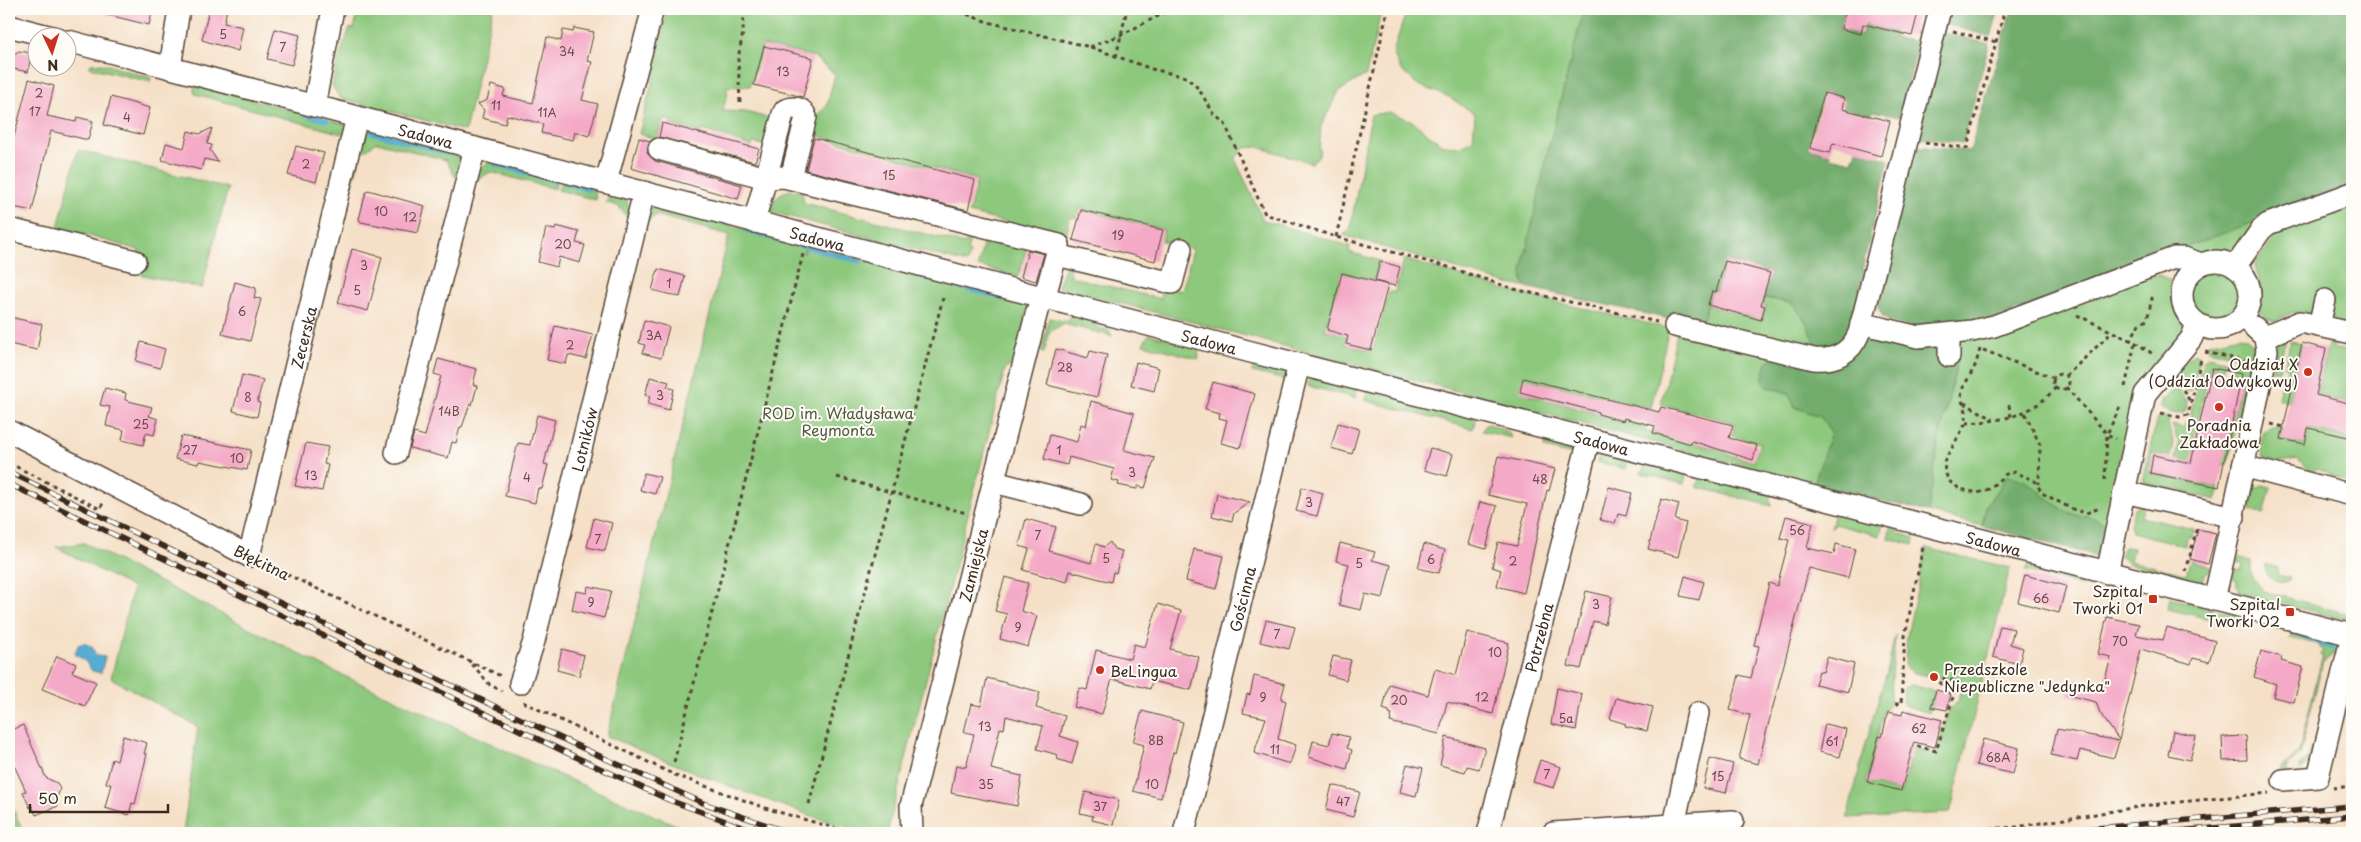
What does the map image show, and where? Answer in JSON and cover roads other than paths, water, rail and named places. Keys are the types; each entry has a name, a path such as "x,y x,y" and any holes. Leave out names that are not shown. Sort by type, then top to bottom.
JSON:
{"street":[{"path":"170,68 178,9"},
{"path":"314,106 333,9"},
{"path":"606,182 652,9"},
{"path":"1675,326 1822,360 1833,358 1847,351 1856,339 1862,323 1938,18"},
{"path":"9,26 28,31"},
{"name":"Sadowa","path":"78,44 1299,364 2352,635"},
{"path":"754,222 783,114 788,109 795,108 803,111 806,117 791,178"},
{"name":"Zecerska","path":"249,556 357,117"},
{"path":"396,453 475,148"},
{"path":"659,149 766,178 791,178 1059,245 1057,255 1172,283 1181,250"},
{"name":"Lotników","path":"515,692 534,641 644,192"},
{"path":"2235,267 2261,230 2268,224 2352,193"},
{"path":"9,229 135,261"},
{"name":"Zamiejska","path":"912,833 911,806 1042,297 1057,255"},
{"path":"1862,323 1949,345 1994,326 2178,257 2201,264 2219,261 2235,267 2242,273 2250,291 2248,309 2235,324 2221,329 2206,329 2197,325 2185,311 2182,302 2183,284 2190,272 2201,264"},
{"path":"2155,265 2166,270 2183,284"},
{"path":"2319,326 2325,300"},
{"path":"2214,600 2234,517 2267,351 2265,337 2242,317"},
{"path":"2265,337 2300,322 2352,333"},
{"path":"2107,573 2114,488 2144,394 2173,373 2197,325"},
{"name":"Gościnna","path":"1184,833 1299,364"},
{"name":"Błękitna","path":"9,431 249,556"},
{"name":"Potrzebna","path":"1488,833 1589,439"},
{"path":"2243,466 2352,495"},
{"path":"994,482 1081,504"},
{"path":"2114,488 2234,517"},
{"path":"2278,787 2318,777 2352,635"},
{"path":"1674,825 1698,713"},
{"path":"1553,833 1733,821"}],"water":[{"path":"84,643 92,647 96,656 105,657 101,673 92,671 85,661 75,654 78,645"}],"waterway":[{"path":"307,115 327,120"},
{"path":"372,132 450,153"},
{"path":"495,164 554,180"},
{"path":"566,183 588,189"},
{"path":"747,230 804,246"},
{"path":"808,247 860,261"},
{"path":"913,274 1003,298"},
{"path":"2300,634 2332,648"}],"railway":[{"path":"9,472 569,742 703,803 790,833"},
{"path":"9,484 565,752 669,800 758,833"},
{"path":"2038,833 2352,806"},
{"path":"2154,833 2352,816"}],"place":[{"name":"Oddział X (Oddział Odwykowy)","path":"2308,372"},
{"name":"Poradnia Zakładowa","path":"2219,407"},
{"name":"Szpital Tworki 01","path":"2153,599"},
{"name":"Szpital Tworki 02","path":"2290,612"},
{"name":"BeLingua","path":"1100,670"},
{"name":"Przedszkole Niepubliczne \"Jedynka\"","path":"1934,677"}],"park label":[{"name":"ROD im. Władysława Reymonta","path":"838,420"}]}
